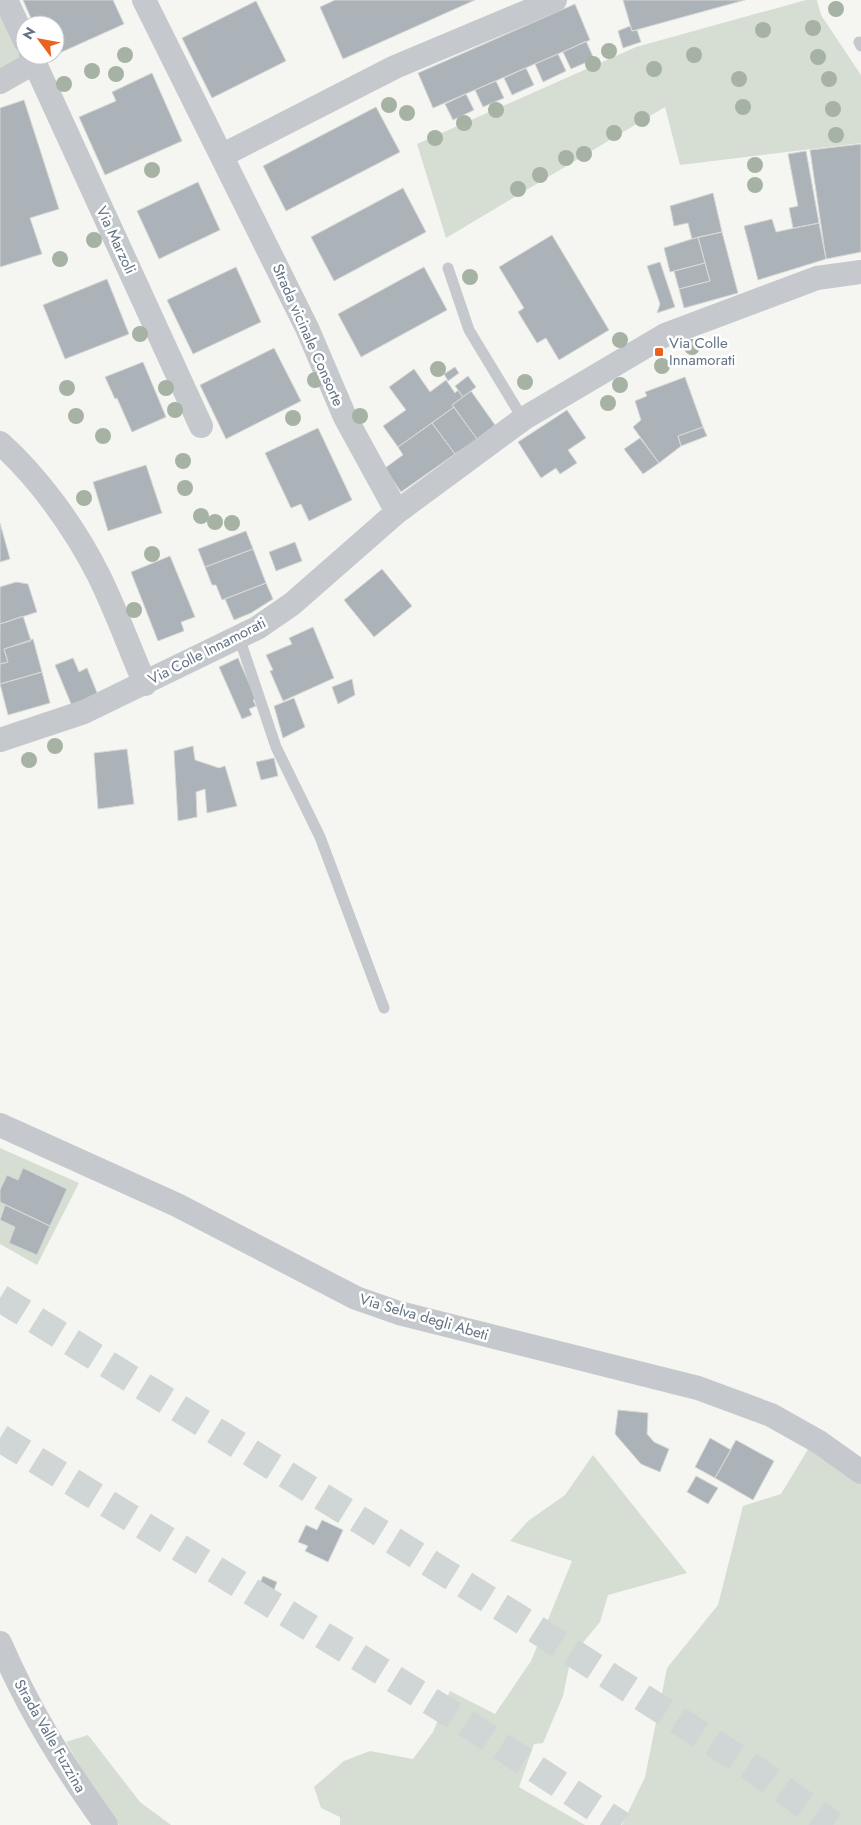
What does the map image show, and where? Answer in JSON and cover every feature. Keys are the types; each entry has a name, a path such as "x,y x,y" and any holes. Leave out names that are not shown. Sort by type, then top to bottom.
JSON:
{"street":[{"name":"Via Marzoli","path":"6,0 15,20"},
{"name":"Strada vicinale Consorte","path":"144,0 223,155 307,328 345,417 397,512"},
{"path":"223,155 395,67 555,0"},
{"path":"0,82 18,65"},
{"name":"Via Marzoli","path":"36,65 201,426"},
{"name":"Via Colle Innamorati","path":"10,737 84,712 145,684 238,637 292,604 397,512 523,419 665,334 817,278 861,272"},
{"path":"3,448 18,459 72,529 98,574 145,684"},
{"path":"0,756 10,737"},
{"name":"Via Selva degli Abeti","path":"0,1126 177,1205 356,1298 399,1313 698,1388 771,1415 819,1442 861,1472"},
{"name":"Strada Valle Fuzzina","path":"0,1643 22,1694 65,1769 106,1825"}],"lane":[{"path":"448,268 469,330 523,419"},
{"path":"238,637 276,747 320,837 384,1008"}],"shaded area":[{"path":"806,0 817,0 821,15 861,75 861,143 680,165 665,107 446,238 417,144 636,47"},
{"path":"0,2 15,36 15,62 0,70"},
{"path":"0,1148 79,1183 37,1265 0,1244"},
{"path":"813,1441 861,1475 861,1825 622,1825 645,1777 667,1668 718,1605 743,1506 781,1494"},
{"path":"593,1455 687,1573 608,1595 600,1622 571,1657 563,1696 543,1743 534,1744 519,1787 585,1825 340,1825 340,1817 321,1808 314,1787 344,1761 370,1751 413,1759 433,1732 450,1691 495,1714 531,1661 572,1561 510,1541 528,1521 565,1495"},
{"path":"88,1735 140,1802 171,1825 119,1825 108,1813 66,1742"}],"building":[{"path":"23,0 113,0 124,24 65,51 65,15 30,15"},
{"path":"335,0 475,0 343,59 320,7"},
{"path":"623,0 745,0 632,31"},
{"path":"256,1 286,61 212,98 182,38"},
{"path":"575,4 590,40 433,108 418,73"},
{"path":"630,26 632,31 637,30 641,42 623,48 618,31"},
{"path":"586,41 594,59 571,69 563,52"},
{"path":"558,54 566,71 543,82 535,64"},
{"path":"526,68 534,85 512,95 504,78"},
{"path":"152,73 182,141 105,175 79,117 116,101 112,92"},
{"path":"496,81 504,98 483,107 475,90"},
{"path":"466,94 474,110 453,120 445,104"},
{"path":"24,100 59,209 30,218 42,254 0,267 0,108"},
{"path":"376,107 400,152 286,211 263,166"},
{"path":"861,144 861,252 826,259 810,150"},
{"path":"806,151 819,223 793,228 789,208 798,206 788,154"},
{"path":"198,182 220,230 159,259 137,211"},
{"path":"403,188 426,232 334,281 311,237"},
{"path":"713,193 722,232 692,239 688,223 674,226 670,206"},
{"path":"772,219 776,232 819,223 826,259 758,280 744,226"},
{"path":"722,232 738,293 684,308 679,289 710,281 698,237"},
{"path":"552,235 609,330 559,360 546,338 537,343 518,312 524,308 499,267"},
{"path":"698,237 705,263 670,272 664,248"},
{"path":"660,262 675,307 657,313 660,304 647,266"},
{"path":"705,263 710,281 679,289 674,271"},
{"path":"236,267 261,322 193,354 167,300"},
{"path":"424,267 447,310 361,357 338,314"},
{"path":"107,279 129,334 65,359 43,305"},
{"path":"274,348 301,401 226,439 200,385"},
{"path":"143,362 166,417 132,432 117,398 115,399 105,377"},
{"path":"455,367 459,373 448,381 444,374"},
{"path":"414,369 430,392 446,380 455,393 458,390 463,397 452,405 454,407 398,447 383,426 406,410 389,387"},
{"path":"468,376 476,387 463,397 455,386"},
{"path":"685,377 703,427 678,436 681,446 659,463 633,427 641,420 635,401 647,396 645,392"},
{"path":"471,391 495,425 477,439 452,405"},
{"path":"454,407 477,439 455,454 432,423"},
{"path":"567,410 586,438 568,450 577,463 560,474 556,468 541,478 518,442"},
{"path":"432,423 455,454 401,492 385,468 403,455 398,447"},
{"path":"703,427 707,436 681,446 678,436"},
{"path":"318,428 352,500 309,521 301,504 291,508 265,453"},
{"path":"640,438 659,463 643,474 624,449"},
{"path":"146,465 162,513 108,531 93,482"},
{"path":"0,523 10,559 0,562"},
{"path":"246,531 253,549 205,567 198,549"},
{"path":"295,542 302,561 276,571 269,552"},
{"path":"253,549 266,583 222,600 216,585 212,585 205,567"},
{"path":"170,556 195,617 181,622 184,631 158,641 131,572"},
{"path":"382,569 412,606 374,637 344,600"},
{"path":"16,582 28,584 37,612 0,624 0,587"},
{"path":"266,583 273,599 251,613 234,620 225,599"},
{"path":"23,616 31,641 4,649 8,662 0,664 0,624"},
{"path":"313,627 334,678 283,701 270,671 273,670 266,655 292,644 289,638"},
{"path":"33,639 42,672 0,684 0,664 8,662 4,649"},
{"path":"73,658 79,672 87,668 98,695 72,706 55,665"},
{"path":"238,658 256,699 253,700 256,706 249,709 252,715 242,719 219,667"},
{"path":"42,672 50,703 8,715 0,684"},
{"path":"352,679 355,695 338,704 332,687"},
{"path":"294,698 305,727 283,738 274,706"},
{"path":"193,746 195,760 219,768 225,766 237,806 207,813 205,789 196,792 197,817 178,821 174,751"},
{"path":"127,749 134,804 98,809 94,753"},
{"path":"274,758 278,776 261,780 256,762"},
{"path":"23,1168 67,1189 50,1226 0,1202 0,1190 7,1175 18,1180"},
{"path":"5,1205 50,1226 37,1255 9,1243 15,1227 0,1220"},
{"path":"618,1410 648,1413 647,1434 654,1442 669,1449 660,1472 641,1464 615,1434"},
{"path":"710,1438 731,1450 715,1478 695,1467"},
{"path":"736,1440 774,1461 753,1500 715,1478"},
{"path":"696,1476 718,1488 708,1504 687,1492"},
{"path":"322,1520 343,1530 328,1562 305,1551 308,1546 298,1542 306,1525 317,1530"},
{"path":"263,1576 277,1582 269,1603 254,1597"}],"tunnel":[{"path":"0,1298 517,1617 754,1769 833,1825"},
{"path":"0,1438 463,1721 621,1825"}],"place":[{"name":"Via Colle Innamorati","path":"659,352"}]}
